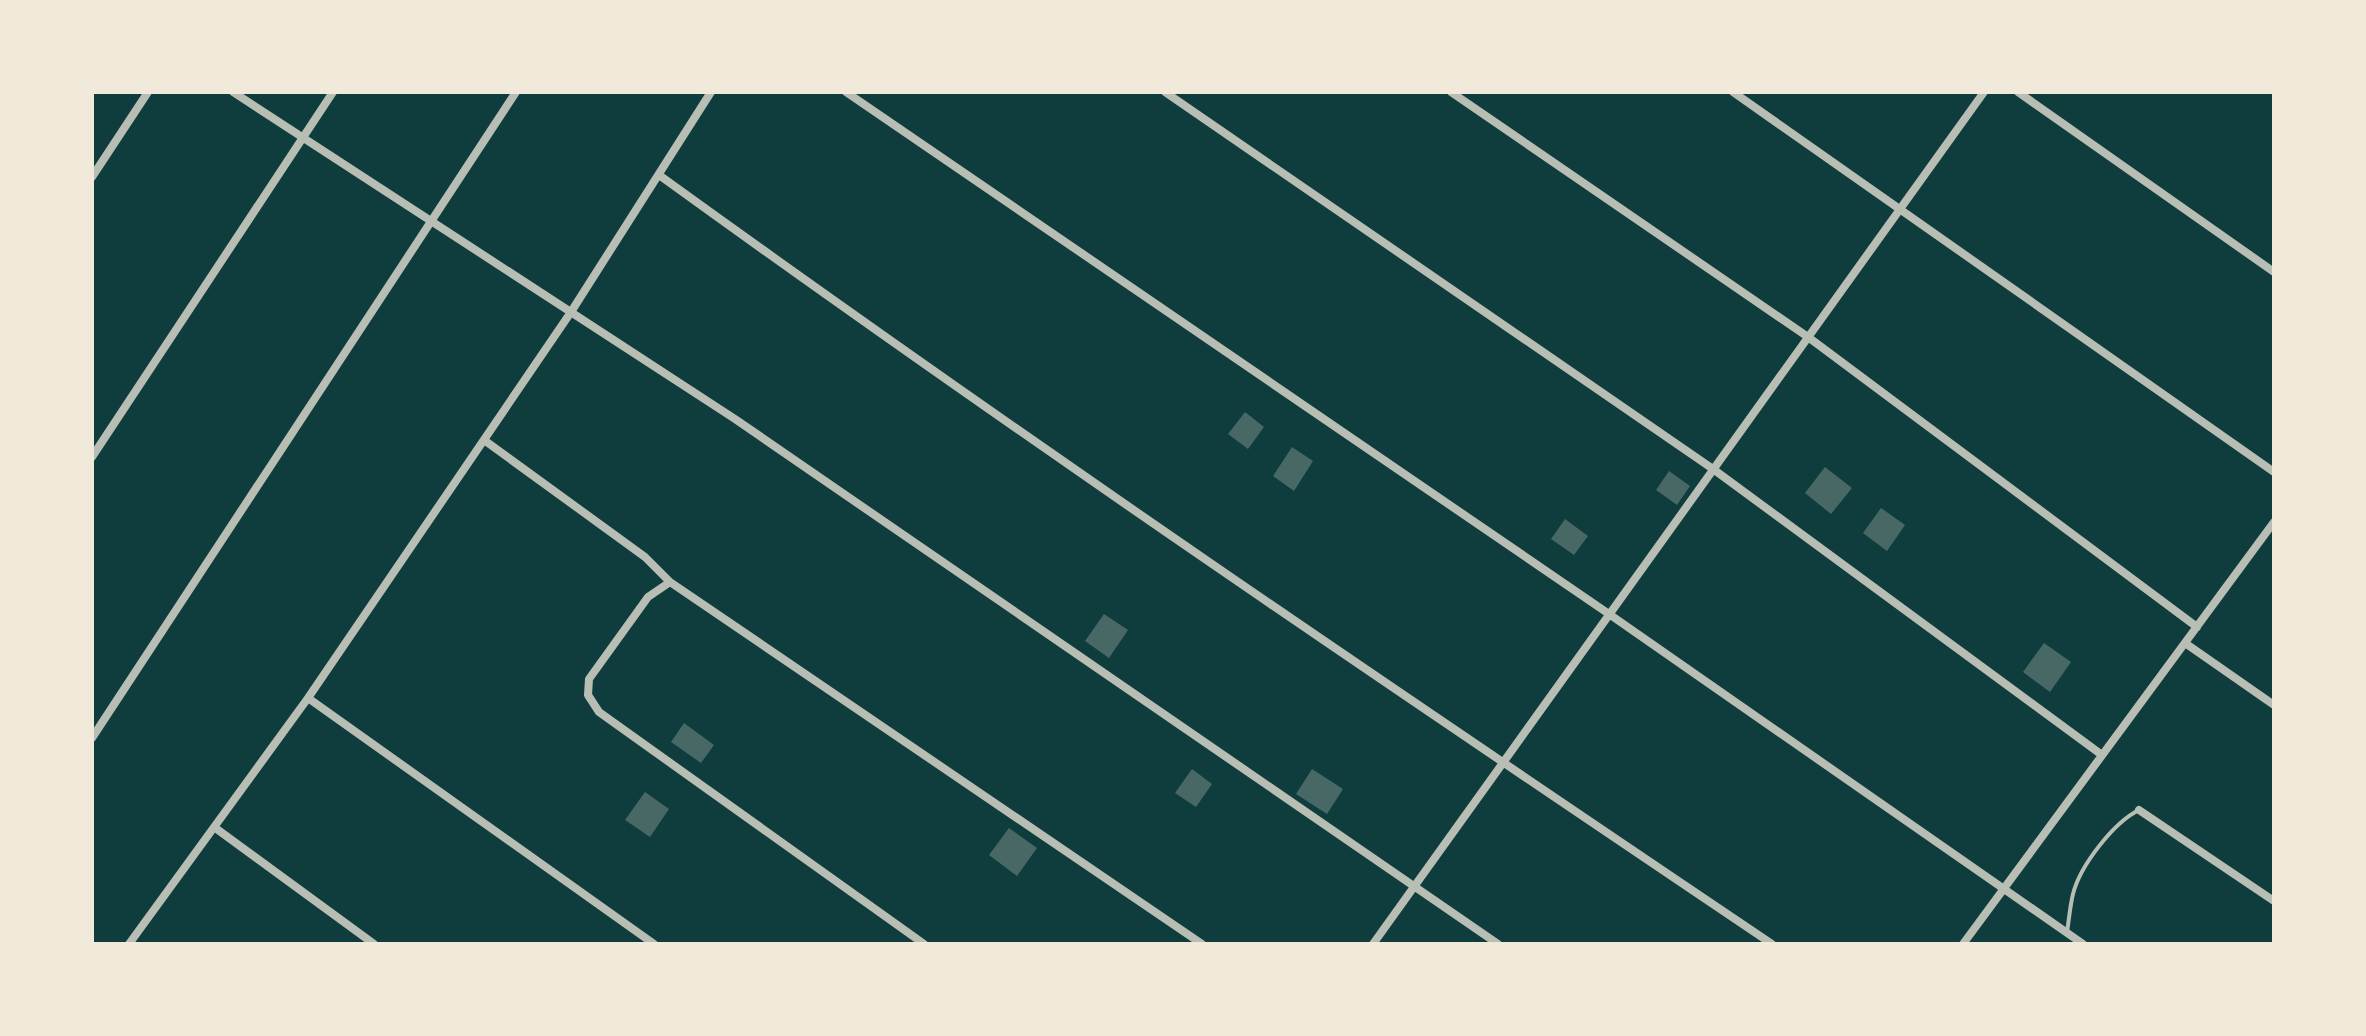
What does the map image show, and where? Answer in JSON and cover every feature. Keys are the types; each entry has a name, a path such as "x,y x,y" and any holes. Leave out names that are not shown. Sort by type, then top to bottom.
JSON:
{"street":[{"path":"92,177 148,92"},
{"path":"233,92 735,419 1498,944"},
{"path":"92,457 333,92"},
{"path":"92,738 516,92"},
{"path":"129,944 308,698 571,312 711,92"},
{"path":"846,92 1609,614 2083,944"},
{"path":"1165,92 1713,469 2102,755"},
{"path":"1451,92 1808,337 2197,627"},
{"path":"1733,92 2274,472"},
{"path":"1373,944 1984,92"},
{"path":"2018,92 2274,272"},
{"path":"659,175 844,309 1503,763 1772,944"},
{"path":"484,440 645,557 670,582 1202,944"},
{"path":"1963,944 2274,522"},
{"path":"670,582 648,597 589,679 588,695 599,712 924,944"},
{"path":"2185,643 2274,705"},
{"path":"308,698 654,944"},
{"path":"2139,810 2274,901"},
{"path":"214,827 374,944"}],"lane":[{"path":"2067,932 2074,891 2102,841 2123,818 2139,810"}],"building":[{"path":"1245,412 1264,427 1248,449 1228,434"},
{"path":"1292,447 1313,461 1294,491 1273,476"},
{"path":"1825,467 1852,488 1831,514 1805,493"},
{"path":"1669,471 1690,486 1677,505 1656,490"},
{"path":"1881,508 1905,525 1887,551 1863,533"},
{"path":"1565,519 1588,536 1574,555 1551,539"},
{"path":"1104,614 1128,630 1109,658 1085,641"},
{"path":"2044,643 2071,662 2050,692 2023,672"},
{"path":"684,723 714,745 701,763 671,742"},
{"path":"1192,769 1212,784 1196,807 1175,793"},
{"path":"1312,769 1343,789 1327,814 1296,794"},
{"path":"645,792 669,809 650,837 625,820"},
{"path":"1009,828 1037,848 1017,876 989,855"}]}
